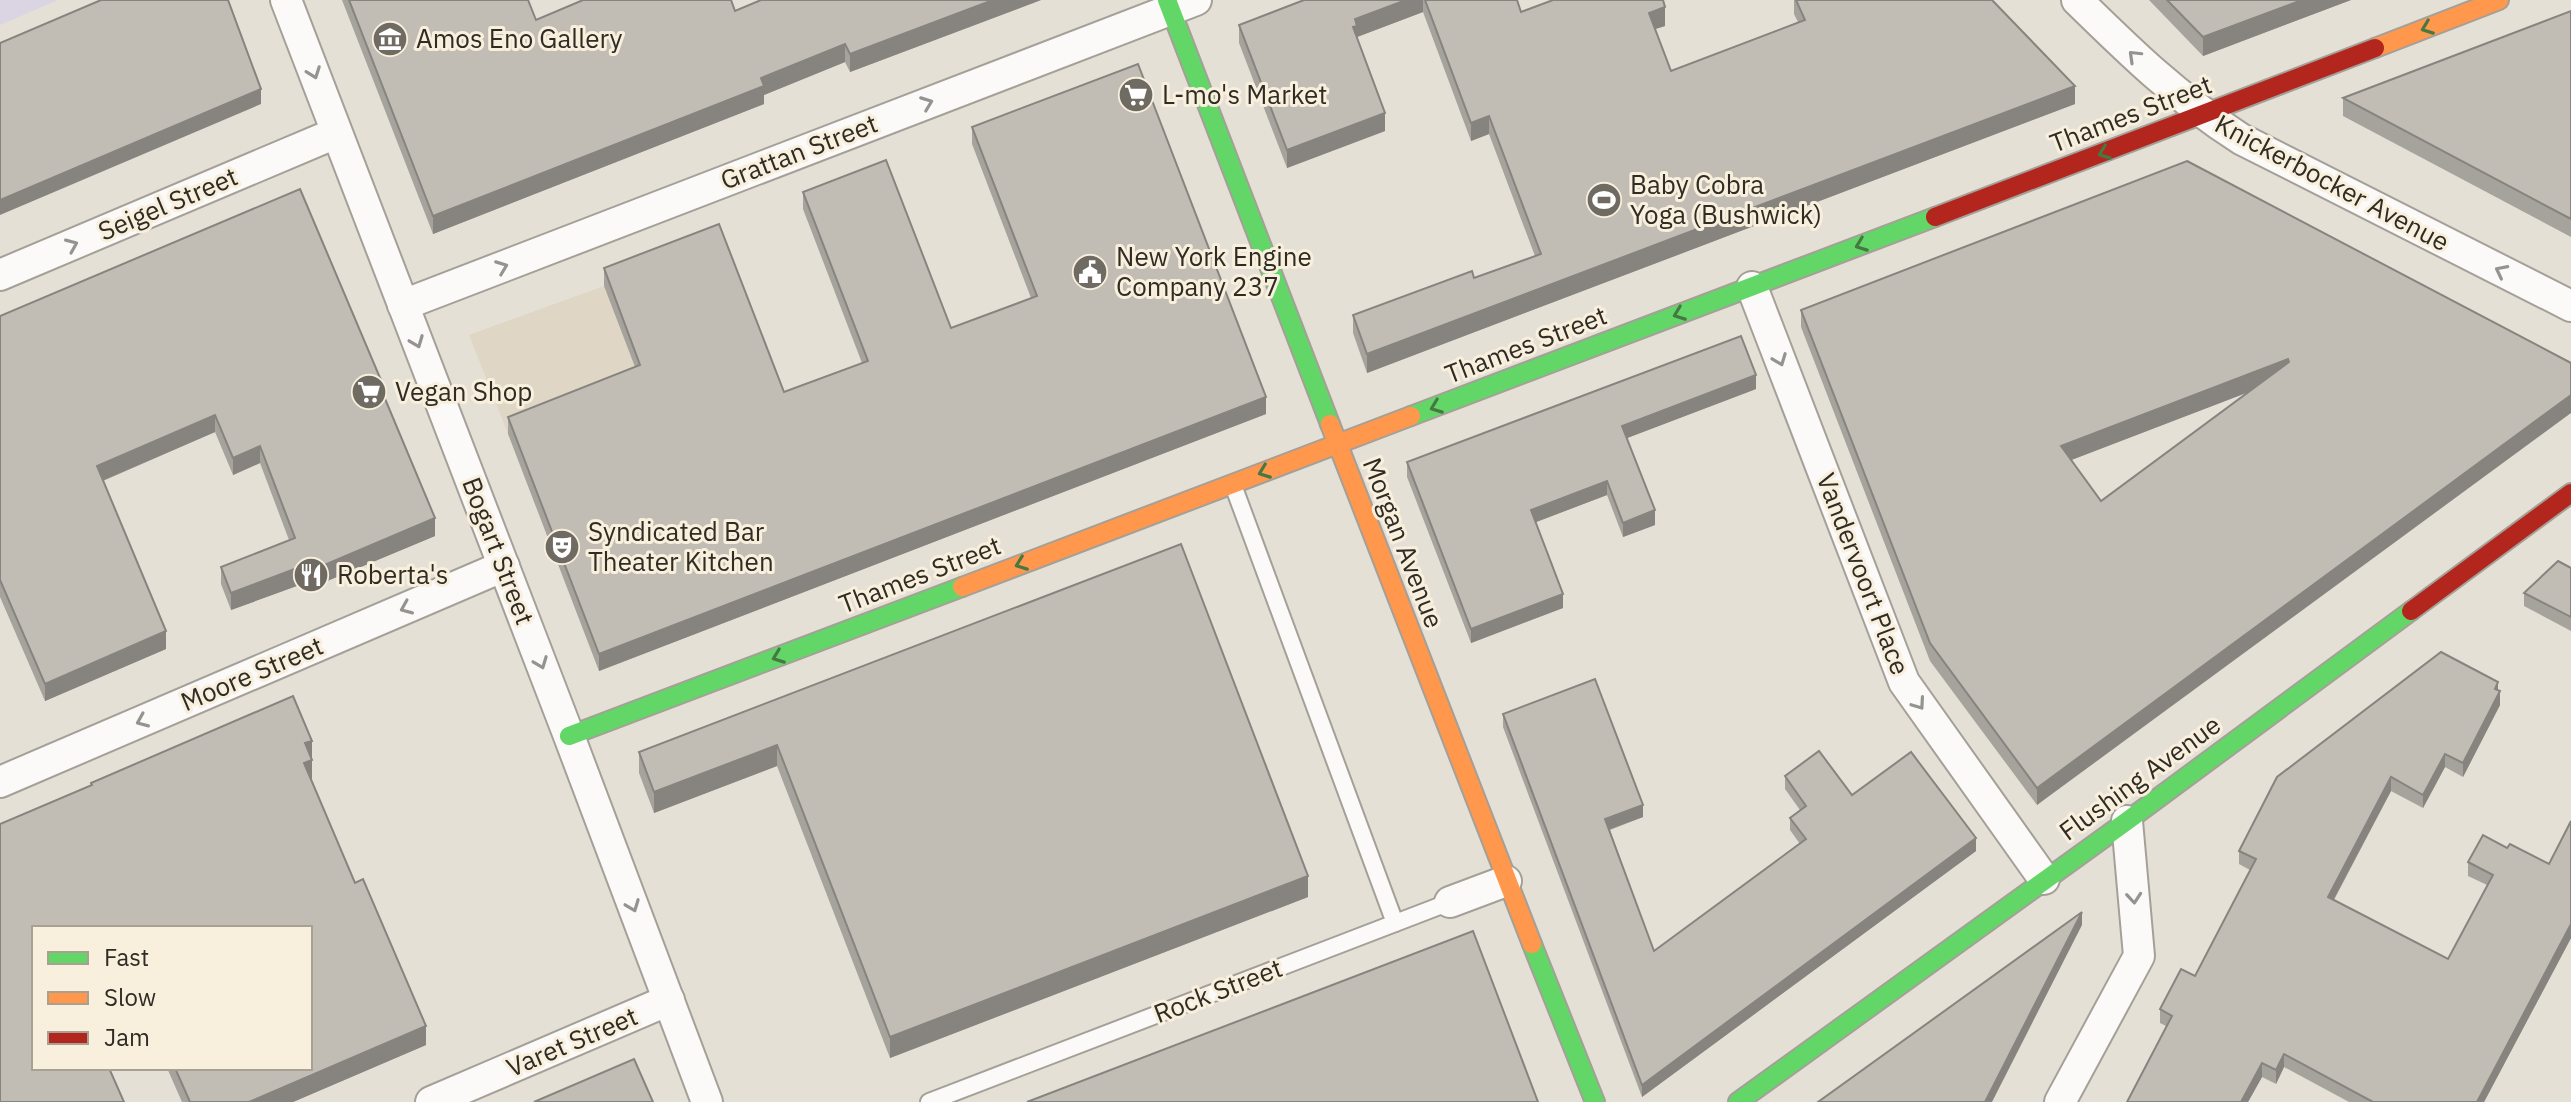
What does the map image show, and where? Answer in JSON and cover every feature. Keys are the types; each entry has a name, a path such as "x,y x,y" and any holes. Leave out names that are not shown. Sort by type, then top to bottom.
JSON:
{"street":[{"name":"Bogart Street","path":"286,0 707,1102"},
{"name":"Knickerbocker Avenue","path":"2077,0 2155,77 2202,114 2241,139 2571,306"},
{"name":"Thames Street","path":"569,736 2499,0"},
{"name":"Grattan Street","path":"403,305 1178,3"},
{"name":"Morgan Avenue","path":"1178,3 1337,444 1595,1102"},
{"name":"Seigel Street","path":"0,275 336,133"},
{"name":"Vandervoort Place","path":"1752,287 1904,682 2044,879"},
{"name":"Flushing Avenue","path":"1738,1102 2127,821 2571,493"},
{"name":"Moore Street","path":"0,782 504,566"},
{"path":"2060,1102 2139,956 2127,821"},
{"name":"Rock Street","path":"1450,902 1506,881"},
{"name":"Varet Street","path":"431,1102 669,1000"}],"lane":[{"path":"1233,484 1395,923"},
{"name":"Rock Street","path":"929,1102 1450,902"}],"shaded area":[{"path":"0,0 58,0 0,25"},
{"path":"604,286 641,382 508,434 469,335"}],"building":[{"path":"101,0 228,0 261,89 0,200 0,43"},
{"path":"349,0 528,0 536,20 583,0 731,0 735,11 761,0 993,0 850,54 845,44 761,78 764,86 433,216"},
{"path":"1304,0 1406,0 1355,19 1357,26 1353,27 1385,113 1287,150 1239,25"},
{"path":"1425,0 1517,0 1521,12 1553,0 1663,0 1665,7 1649,13 1671,71 1805,20 1796,0 1992,0 2075,86 1367,354 1353,315 1472,271 1474,278 1541,254 1489,116 1471,123"},
{"path":"2167,0 2302,0 2203,37"},
{"path":"2571,11 2571,219 2343,98"},
{"path":"1138,64 1266,397 599,654 508,417 640,365 604,268 719,224 784,392 868,361 803,192 886,160 951,328 1037,296 972,127"},
{"path":"2187,161 2571,363 2571,395 2037,788 1930,643 1801,310","holes":["2288,359 2289,362 2101,501 2061,446"]},
{"path":"300,189 386,392 383,394 435,518 308,572 305,565 231,593 221,567 295,538 260,446 233,458 215,415 97,466 166,631 45,684 0,580 0,316"},
{"path":"1741,336 1756,375 1622,426 1655,510 1623,523 1607,481 1531,510 1563,594 1471,629 1407,462"},
{"path":"1181,544 1308,876 890,1037 777,745 654,792 639,752"},
{"path":"2558,561 2571,568 2571,617 2524,593"},
{"path":"2441,652 2498,682 2495,689 2500,691 2463,763 2445,754 2423,795 2391,777 2328,897 2448,959 2493,875 2468,862 2483,835 2507,848 2510,844 2549,864 2571,821 2571,924 2477,1102 2373,1102 2284,1054 2276,1070 2262,1063 2241,1102 2127,1102 2172,1016 2160,1009 2181,969 2195,976 2256,859 2239,851 2277,777"},
{"path":"1595,679 1643,805 1605,819 1654,951 1806,839 1790,818 1806,806 1785,776 1819,751 1852,795 1911,752 1976,838 1642,1085 1503,714"},
{"path":"293,696 312,741 305,743 312,760 304,763 355,883 363,879 426,1026 249,1102 190,1102 176,1070 312,1070 312,926 32,926 32,1070 110,1070 124,1102 0,1102 0,824"},
{"path":"2082,912 1985,1102 1818,1102"},
{"path":"1473,931 1538,1102 1027,1102"},
{"path":"634,1059 653,1102 534,1102"}],"traffic: fast":[{"path":"1167,0 1330,424"},
{"path":"1411,416 1935,217"},
{"path":"569,736 962,587"},
{"path":"1738,1102 2411,611"},
{"path":"1532,944 1595,1102"}],"traffic: slow":[{"path":"2375,48 2499,0"},
{"path":"962,587 1411,416"},
{"path":"1330,424 1532,944"}],"traffic: jam":[{"path":"1935,217 2375,48"},
{"path":"2411,611 2571,493"}],"place":[{"name":"Amos Eno Gallery","path":"390,39"},
{"name":"L-mo's Market","path":"1136,95"},
{"name":"Baby Cobra Yoga (Bushwick)","path":"1604,200"},
{"name":"New York Engine Company 237","path":"1090,272"},
{"name":"Vegan Shop","path":"369,392"},
{"name":"Syndicated Bar Theater Kitchen","path":"562,547"},
{"name":"Roberta's","path":"311,575"}]}
